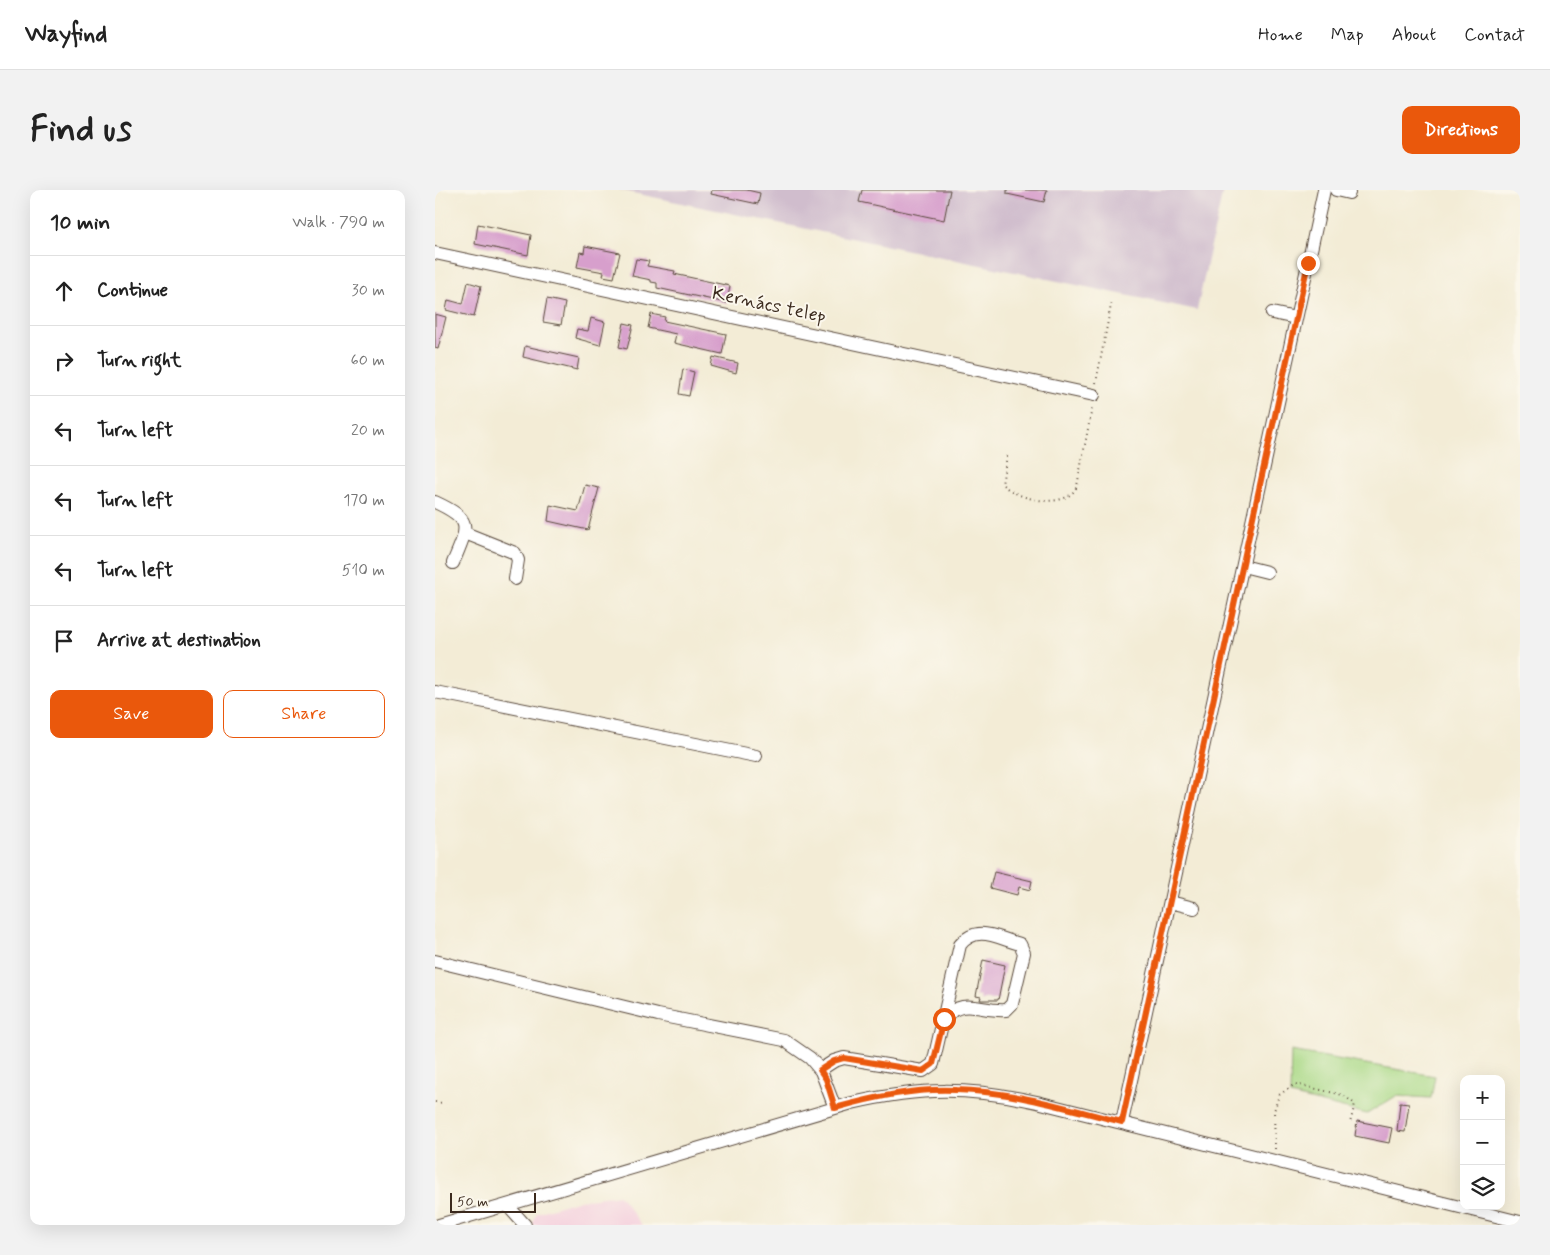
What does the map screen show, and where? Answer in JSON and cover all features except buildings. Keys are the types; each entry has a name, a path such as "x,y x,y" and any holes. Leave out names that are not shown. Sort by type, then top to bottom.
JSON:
{"street":[{"path":"1122,1122 1324,190"},
{"path":"1336,190 1349,193"},
{"name":"Kernács telep","path":"435,253 1094,394"},
{"path":"1273,313 1296,318"},
{"path":"435,502 461,517 465,533 453,563"},
{"path":"465,533 515,553 518,560 515,579"},
{"path":"1243,566 1267,572"},
{"path":"435,692 755,756"},
{"path":"1170,902 1194,908"},
{"path":"820,1070 834,1061 844,1058 923,1071 933,1064 960,945 967,937 977,932 1020,944 1024,953 1012,1004 1006,1010 994,1011 961,1005 952,1010 944,1019"},
{"path":"435,961 658,1015 784,1040 804,1053 820,1070 826,1079 835,1108"},
{"path":"439,1225 835,1108 907,1092 957,1090 1005,1095 1122,1122 1275,1162 1520,1222"},
{"path":"507,1205 525,1225"}],"path":[{"path":"1007,456 1002,484 1007,490 1015,494 1055,502 1066,500 1075,493 1112,300"},
{"path":"1275,1162 1274,1111 1279,1095 1295,1084 1343,1095 1355,1104 1350,1123"},
{"path":"435,1102 443,1103"}],"shaded area":[{"path":"619,190 1223,190 1197,310"},
{"path":"619,1195 642,1225 532,1225 537,1213 580,1200"}],"green space":[{"path":"1291,1051 1435,1076 1431,1098 1396,1096 1367,1114 1290,1095"}],"route":[{"path":"944,1019 933,1064 923,1071 893,1068 856,1058 844,1058 826,1065 820,1070 826,1079 835,1108 907,1092 957,1090 997,1093 1122,1122 1308,263"}]}
